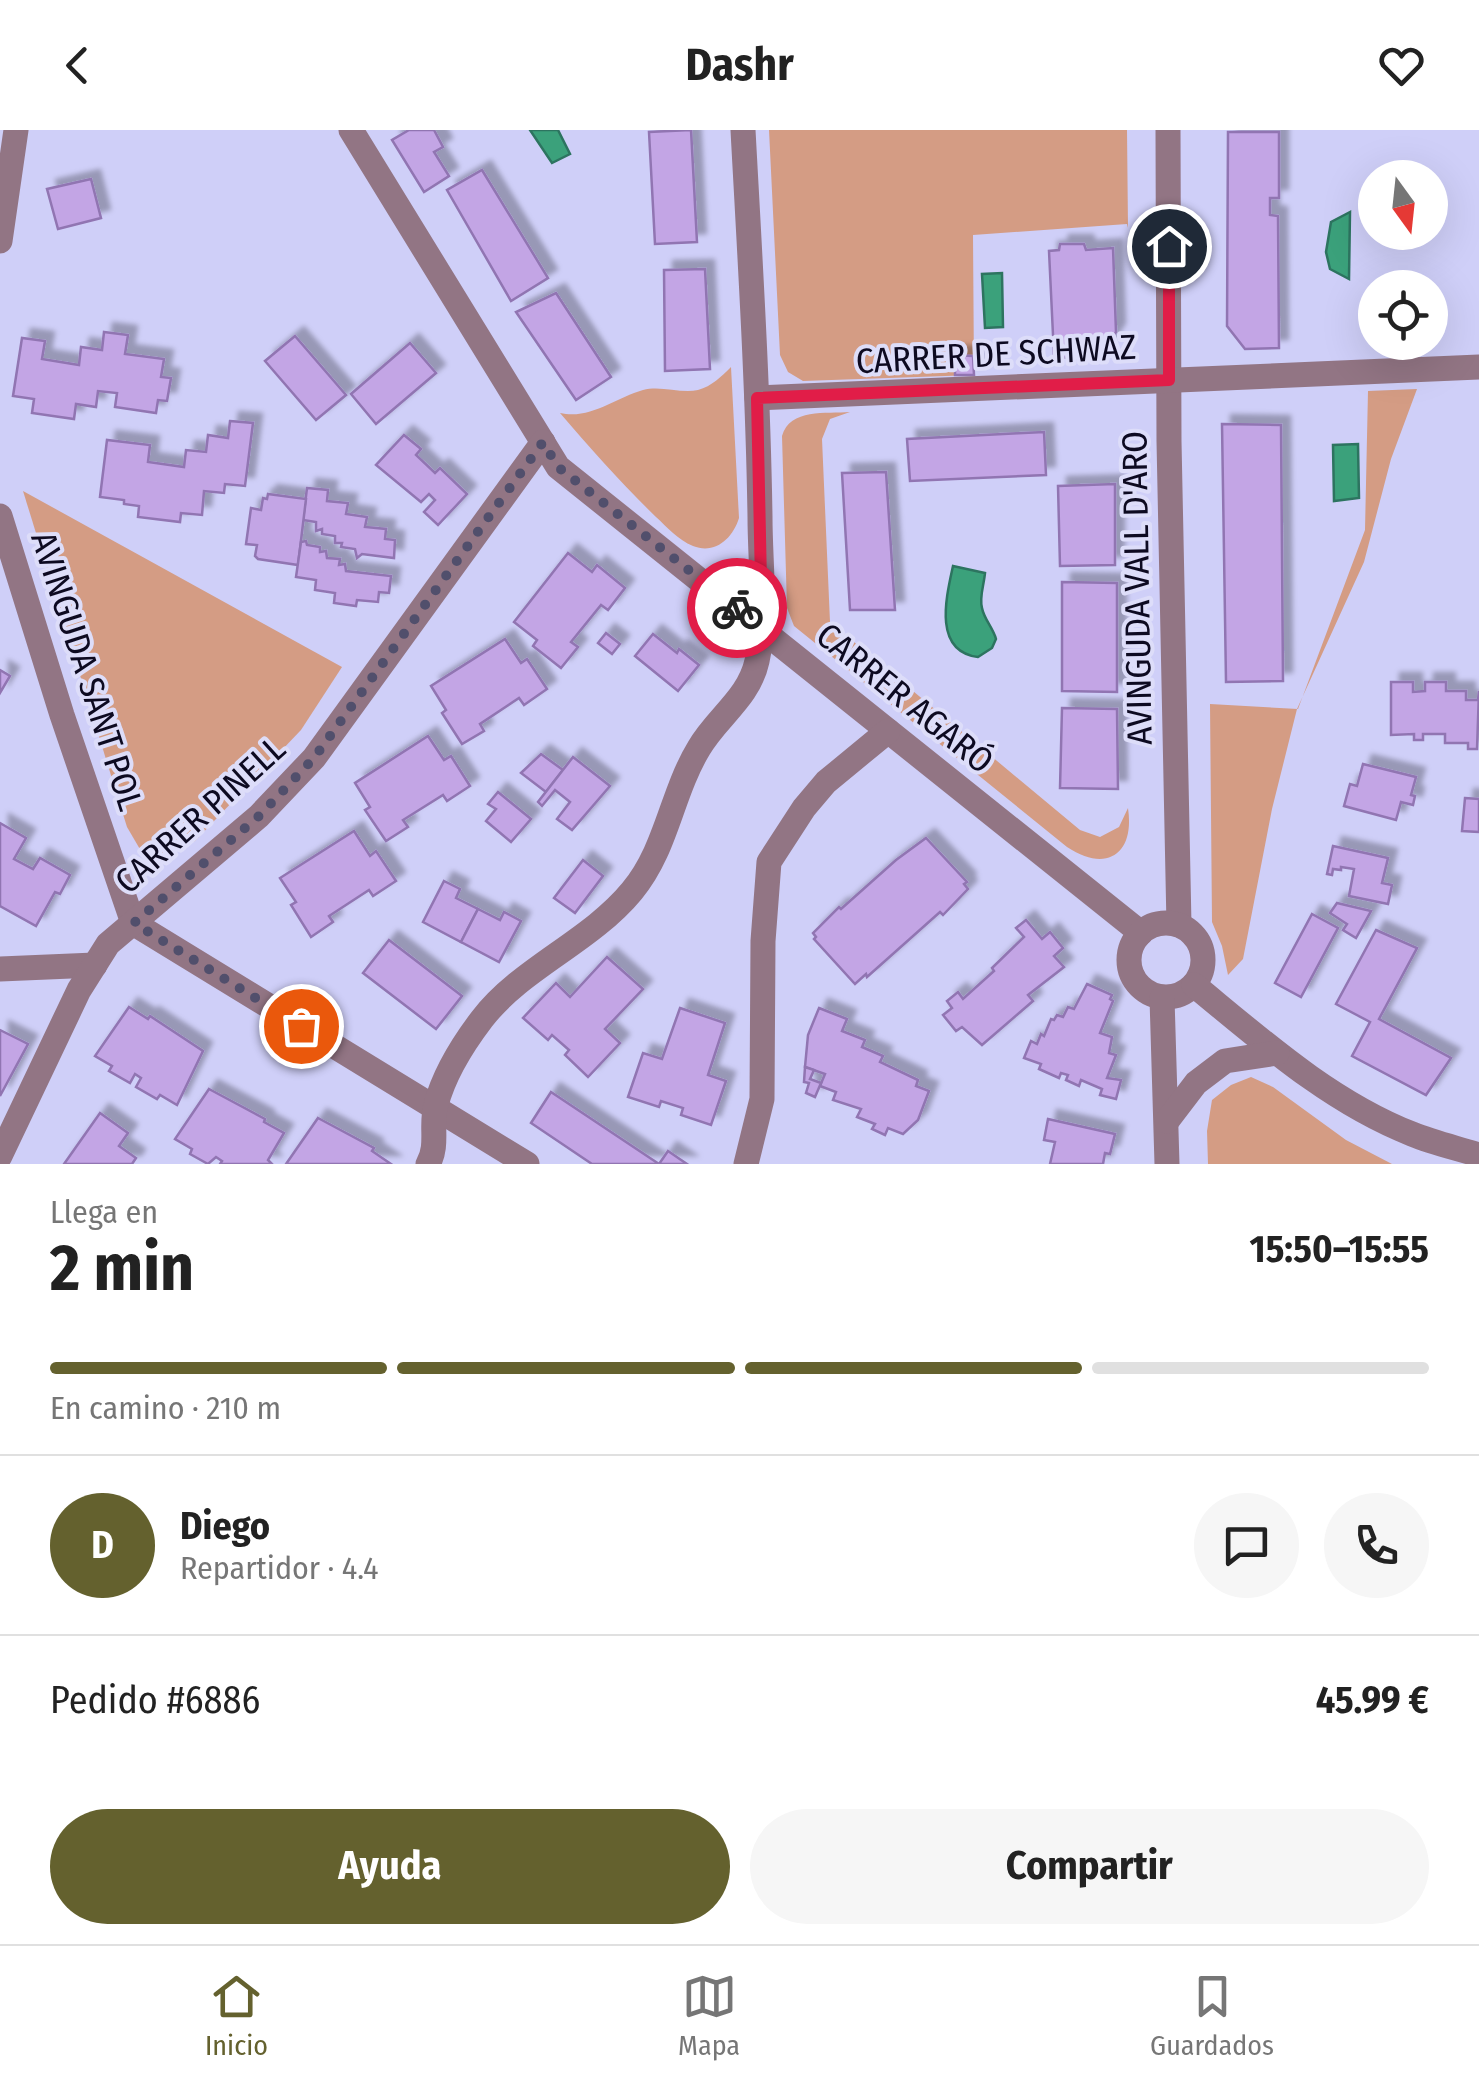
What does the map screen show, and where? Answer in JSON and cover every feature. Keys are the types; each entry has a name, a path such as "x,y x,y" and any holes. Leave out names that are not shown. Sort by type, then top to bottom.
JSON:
{"street":[{"path":"0,241 16,130"},
{"name":"CARRER AGARÓ","path":"351,130 558,467 1140,932"},
{"path":"428,1164 434,1153 435,1108 448,1074 484,1016 514,988 593,930 651,867 682,780 701,744 743,695 756,664 762,628 757,398 743,130"},
{"name":"AVINGUDA VALL D'ARO","path":"1168,130 1179,924"},
{"name":"CARRER DE SCHWAZ","path":"757,398 1479,367"},
{"name":"CARRER PINELL","path":"0,1156 79,990 108,944 247,827 314,758 543,442"},
{"name":"AVINGUDA SANT POL","path":"0,516 62,715 134,923"},
{"path":"746,1164 762,1099 763,941 769,862 826,782 888,731"},
{"path":"134,923 526,1164"},
{"path":"1179,924 1191,932 1204,954 1202,971 1194,986 1176,997 1162,998 1142,990 1130,971 1128,955 1140,932 1154,925 1179,924"},
{"path":"0,968 95,965"},
{"path":"1194,986 1277,1053 1360,1109 1412,1134 1479,1155"},
{"path":"1162,998 1167,1164"},
{"path":"1167,1122 1196,1083 1225,1060 1277,1053"}],"shaded area":[{"path":"530,130 558,130 570,154 552,163"},
{"path":"769,130 1127,130 1128,228 1127,224 973,235 974,375 803,381 788,372 780,355"},
{"path":"1350,212 1349,279 1330,269 1326,252 1331,222"},
{"path":"1002,273 1003,327 985,328 982,274"},
{"path":"731,367 739,518 722,543 701,548 682,540 656,517 560,413 592,411 650,389 698,390 712,384"},
{"path":"1417,389 1391,459 1364,562 1303,697 1365,530 1368,391"},
{"path":"850,412 830,419 822,439 830,622 1080,830 1100,837 1119,827 1128,808 1127,838 1115,855 1094,858 1067,847 794,626 787,608 782,436 786,427 801,417"},
{"path":"1358,444 1359,498 1334,501 1333,445"},
{"path":"23,491 342,667 301,730 195,841 166,855 141,851 127,827"},
{"path":"953,566 985,573 981,604 996,639 992,648 978,657 964,653 948,634 946,607"},
{"path":"1210,704 1297,709 1272,809 1243,959 1228,975 1212,922"},
{"path":"1251,1077 1273,1087 1346,1140 1392,1164 1208,1164 1207,1131 1212,1100 1231,1085"}],"building":[{"path":"409,130 434,130 443,147 434,152 449,176 424,192 392,140"},
{"path":"691,130 697,242 655,244 649,132"},
{"path":"1228,132 1279,132 1279,198 1270,198 1270,215 1278,216 1279,348 1245,349 1227,326"},
{"path":"482,170 548,278 511,301 447,190"},
{"path":"91,179 101,218 58,229 47,189"},
{"path":"1060,244 1084,244 1086,250 1113,248 1116,332 1105,349 1073,359 1054,356 1049,251 1059,250"},
{"path":"705,269 710,369 665,371 664,270"},
{"path":"556,293 611,377 576,400 516,312"},
{"path":"104,332 128,335 125,354 164,359 161,377 171,378 167,401 158,400 156,413 115,407 117,393 98,391 96,407 76,404 74,419 32,413 34,399 13,396 22,338 45,341 42,359 79,365 81,347 102,350"},
{"path":"295,336 346,395 316,420 265,361"},
{"path":"410,343 436,373 376,424 351,394"},
{"path":"955,355 973,356 974,375 955,375"},
{"path":"230,421 253,423 245,486 225,484 224,493 204,491 202,515 181,513 180,522 138,517 139,506 100,497 107,440 150,445 148,462 184,467 186,450 206,452 208,435 228,438"},
{"path":"1222,424 1281,425 1283,681 1226,682"},
{"path":"1044,432 1046,475 910,481 907,439"},
{"path":"404,435 421,449 416,455 435,473 440,468 467,494 438,525 424,512 435,500 429,494 421,502 376,465"},
{"path":"886,472 895,610 850,610 842,473"},
{"path":"1115,484 1115,565 1060,566 1058,486"},
{"path":"307,488 328,490 327,501 348,503 346,514 367,517 365,527 386,529 385,539 395,540 394,558 362,554 357,558 355,549 341,547 342,543 335,543 335,536 322,534 322,529 316,531 316,522 303,520"},
{"path":"268,494 306,499 298,565 258,559 257,545 246,544 251,508 261,510"},
{"path":"306,541 307,545 320,547 320,552 326,551 327,558 340,559 339,565 345,564 346,571 391,576 389,593 379,592 378,602 357,600 356,606 334,603 335,593 315,590 316,580 296,577 301,542"},
{"path":"568,553 592,572 597,565 625,588 608,610 601,605 571,642 578,647 561,668 533,646 537,640 514,622"},
{"path":"1062,582 1117,583 1117,692 1062,691"},
{"path":"606,633 620,644 612,654 598,643"},
{"path":"653,634 699,665 678,691 635,656"},
{"path":"505,639 521,663 527,659 547,689 524,705 519,698 480,724 484,731 462,744 442,713 446,710 431,686"},
{"path":"0,670 10,676 0,693"},
{"path":"1391,682 1413,682 1413,692 1425,691 1425,682 1446,682 1446,691 1466,691 1466,700 1478,700 1479,691 1477,749 1468,749 1468,743 1445,743 1445,734 1423,734 1423,740 1414,740 1414,734 1391,735"},
{"path":"1062,708 1117,709 1118,789 1060,788"},
{"path":"428,736 444,760 451,756 470,786 447,801 443,795 403,820 408,827 386,841 365,810 370,807 355,783"},
{"path":"541,754 563,770 546,792 521,773"},
{"path":"573,757 610,786 572,830 557,819 570,802 555,790 542,806 538,802"},
{"path":"1363,764 1416,777 1411,795 1415,796 1413,805 1401,802 1396,820 1344,806 1350,784 1357,786"},
{"path":"498,792 531,819 511,842 486,821 496,809 488,804"},
{"path":"1465,798 1479,799 1479,832 1462,831"},
{"path":"0,823 26,838 14,859 33,869 40,858 70,875 60,894 55,892 36,926 0,906"},
{"path":"354,831 370,856 376,851 396,881 373,896 369,890 329,916 333,922 311,937 291,905 296,902 280,878"},
{"path":"926,838 967,882 964,884 968,889 943,915 940,912 855,984 814,939 813,933 839,907"},
{"path":"1333,846 1388,858 1382,883 1392,885 1388,904 1349,896 1354,869 1341,867 1333,869 1332,875 1327,874"},
{"path":"583,860 603,876 575,913 554,898"},
{"path":"444,881 460,889 456,898 478,909 461,942 423,922"},
{"path":"1337,903 1371,911 1356,938 1343,930 1347,924 1330,913"},
{"path":"478,909 500,920 504,912 521,921 499,962 461,942"},
{"path":"1312,914 1338,928 1301,997 1275,983"},
{"path":"1026,920 1042,939 1050,932 1063,948 1054,956 1064,967 1028,995 1033,1001 982,1045 962,1027 956,1031 943,1015 952,1008 947,1001 958,992 963,999 994,971 992,968 1024,937 1016,928"},
{"path":"1376,930 1417,948 1379,1019 1451,1058 1426,1095 1352,1056 1370,1022 1336,1004"},
{"path":"389,940 462,996 436,1029 363,973"},
{"path":"607,957 643,989 605,1029 620,1043 588,1077 565,1055 569,1050 552,1035 548,1040 523,1018 556,983 570,997"},
{"path":"1087,984 1112,995 1100,1033 1112,1037 1109,1053 1116,1055 1107,1078 1121,1080 1116,1099 1100,1095 1102,1089 1081,1080 1079,1086 1066,1080 1068,1075 1061,1073 1059,1078 1039,1069 1041,1064 1024,1058 1031,1041 1037,1044 1041,1034 1044,1036 1051,1019 1063,1017 1068,1007 1074,1009"},
{"path":"129,1007 203,1051 177,1105 136,1087 141,1078 135,1074 130,1083 109,1071 112,1066 95,1056"},
{"path":"680,1008 725,1023 708,1075 726,1081 711,1125 681,1115 683,1108 661,1101 659,1107 628,1097 643,1053 662,1059"},
{"path":"819,1008 847,1019 842,1031 865,1040 862,1047 883,1056 880,1062 918,1080 916,1086 929,1091 918,1120 903,1134 888,1128 885,1135 872,1129 875,1124 857,1117 861,1109 833,1100 836,1092 820,1086 825,1074 805,1067 808,1035"},
{"path":"0,1030 28,1044 0,1096"},
{"path":"805,1067 814,1070 810,1079 821,1083 815,1097 806,1093 809,1083 804,1082"},
{"path":"209,1089 284,1133 268,1160 272,1164 220,1164 222,1161 216,1157 208,1164 175,1139"},
{"path":"551,1092 659,1164 592,1164 531,1123"},
{"path":"100,1113 128,1133 119,1146 136,1158 132,1164 64,1164"},
{"path":"318,1118 374,1148 372,1151 391,1164 286,1164"},
{"path":"1048,1119 1115,1134 1110,1154 1105,1153 1103,1164 1050,1164 1055,1142 1044,1140"},
{"path":"668,1151 687,1164 659,1164"}],"way so far":[{"path":"301,1026 134,923 259,816 314,758 543,442 558,467 737,608"}],"route":[{"path":"737,608 762,628 757,398 1169,380 1169,246"}]}
